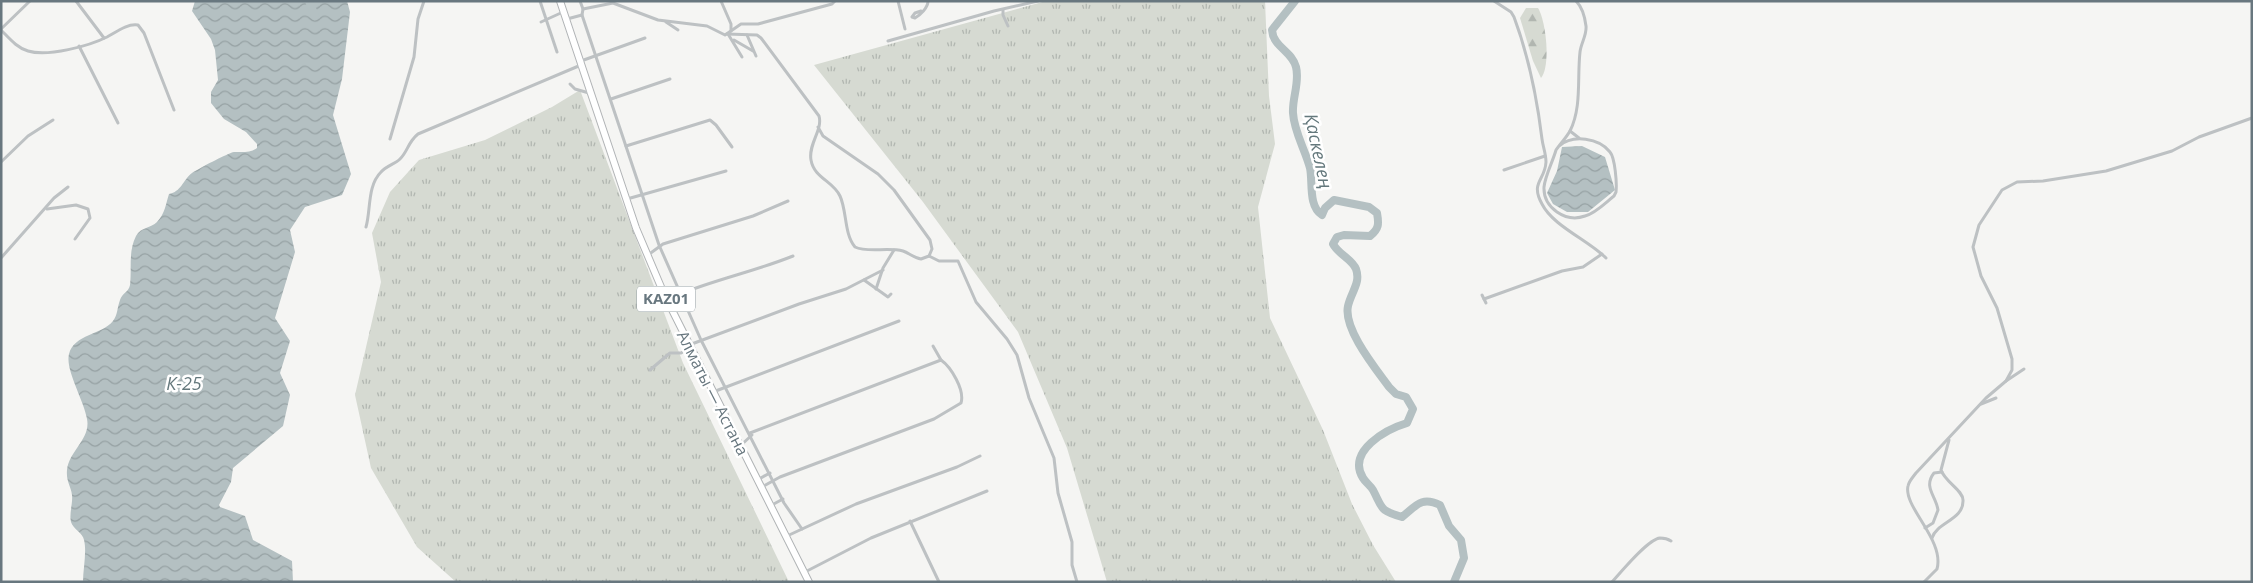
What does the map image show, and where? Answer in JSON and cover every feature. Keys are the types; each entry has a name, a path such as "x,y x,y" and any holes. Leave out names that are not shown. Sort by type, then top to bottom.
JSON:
{"highway":[{"name":"Алматы — Астана","path":"560,1 627,199 648,255 712,392 809,582"}],"street":[{"path":"30,1 1,29 18,46 28,51 52,51 78,46 104,38 130,25 140,26 174,110"},
{"path":"76,1 104,38"},
{"path":"390,139 414,57 418,19 424,1"},
{"path":"540,1 557,52"},
{"path":"580,1 583,9 582,15 597,55 659,245 701,340 783,499 802,530"},
{"path":"721,1 730,24 729,33 742,57"},
{"path":"665,22 707,26 723,35 741,24 758,24 832,4 835,1"},
{"path":"898,1 905,29"},
{"path":"921,11 927,7 928,1"},
{"path":"888,42 1038,1"},
{"path":"1494,1 1511,12 1535,88 1545,156 1545,167 1537,184 1536,191 1542,206 1552,217 1606,258"},
{"path":"1559,146 1566,141 1580,139 1594,142 1610,152 1616,192 1614,196 1587,216 1567,217 1556,211 1546,199 1544,185 1559,146 1570,131 1578,95 1580,50 1586,32 1583,13 1576,1"},
{"path":"583,9 612,2 665,22 678,30"},
{"path":"1003,10 1008,26"},
{"path":"541,22 564,12"},
{"path":"567,19 582,15"},
{"path":"729,33 762,38 820,116 821,121 811,148 811,161 817,173 839,195 852,245 861,250 904,251 918,259 928,256 939,260 958,261 976,302 1007,339 1017,355 1029,398 1054,458 1058,493 1072,542 1072,565 1078,582"},
{"path":"747,35 756,56"},
{"path":"366,227 370,212 370,196 376,178 381,172 402,157 408,143 418,134 597,55 645,38"},
{"path":"732,38 753,51"},
{"path":"78,46 118,123"},
{"path":"611,99 670,79"},
{"path":"570,84 591,94"},
{"path":"2006,381 2012,370 2012,359 1997,308 1978,269 1973,247 1979,225 2002,190 2017,182 2043,181 2106,171 2172,151 2199,137 2252,118"},
{"path":"1,162 28,136 53,120"},
{"path":"626,146 710,120 732,147"},
{"path":"818,127 823,136 872,168 887,183 930,240 932,249 928,256"},
{"path":"1570,131 1580,139"},
{"path":"1504,170 1545,156"},
{"path":"627,199 726,171"},
{"path":"1,258 54,198 68,187"},
{"path":"648,255 659,245 753,216 788,201"},
{"path":"46,209 76,205 88,209 90,218 75,239"},
{"path":"876,289 882,270 894,250"},
{"path":"1486,303 1483,297 1562,271 1582,267 1602,254"},
{"path":"680,294 719,278 763,267 793,256"},
{"path":"650,370 670,353 681,353 701,340 799,304 841,291 882,270"},
{"path":"864,280 888,297 891,294"},
{"path":"712,392 899,321"},
{"path":"761,487 774,480 928,422 958,407 963,398 962,393 933,346"},
{"path":"740,446 756,431 941,360"},
{"path":"1924,582 1938,566 1932,538 1909,495 1908,485 1916,472 1981,404 2006,381 2024,370"},
{"path":"1981,404 1996,398"},
{"path":"1932,538 1935,532 1956,516 1963,505 1961,493 1948,481 1942,472 1942,464 1949,439"},
{"path":"786,536 856,504 957,468 980,456"},
{"path":"1926,528 1931,525 1938,510 1930,492 1930,480 1934,473 1942,472"},
{"path":"757,480 770,473"},
{"path":"804,572 853,546 910,521 987,492"},
{"path":"770,506 783,499"},
{"path":"910,521 939,582"},
{"path":"1612,582 1646,546 1656,539 1662,538 1671,541"}],"green space":[{"path":"1046,1 1265,1 1269,96 1275,144 1258,207 1270,318 1323,430 1352,504 1373,545 1396,582 1107,582 1067,448 1018,332 923,202 814,65"},
{"path":"1526,8 1538,8 1543,23 1547,54 1541,78 1533,61 1520,18"},
{"path":"580,90 683,363 789,582 456,582 417,547 371,468 355,395 381,282 372,233 390,192 419,160 485,140 552,107"}],"water":[{"name":"К-25","path":"195,1 305,1 311,6 310,1 347,1 350,12 342,79 333,115 351,174 342,195 305,207 290,230 295,252 275,318 290,341 280,373 290,395 283,426 233,468 231,482 219,505 245,516 253,540 292,561 293,582 83,582 85,545 80,533 71,522 72,495 67,470 86,433 87,419 72,377 69,354 76,342 108,326 113,321 121,298 129,287 131,279 131,254 136,236 160,219 169,194 176,191 192,173 213,161 234,152 255,150 257,148 257,144 246,132 224,119 211,103 211,92 218,80 215,50 211,39 192,11"},
{"path":"1582,146 1605,157 1615,190 1588,212 1567,212 1553,204 1547,193 1557,171 1562,147"}],"waterway":[{"path":"309,1 315,16"},
{"name":"Қаскелең","path":"1295,1 1272,30 1276,41 1291,57 1296,67 1294,120 1310,168 1313,200 1322,215 1325,208 1334,200 1369,207 1377,213 1378,226 1370,236 1344,235 1337,237 1333,244 1356,269 1357,279 1348,306 1350,326 1355,337 1389,387 1396,394 1406,397 1413,409 1407,423 1389,430 1364,450 1359,468 1363,478 1373,490 1383,508 1389,512 1402,517 1423,502 1433,502 1440,505 1449,526 1461,540 1464,558 1454,582"}]}
